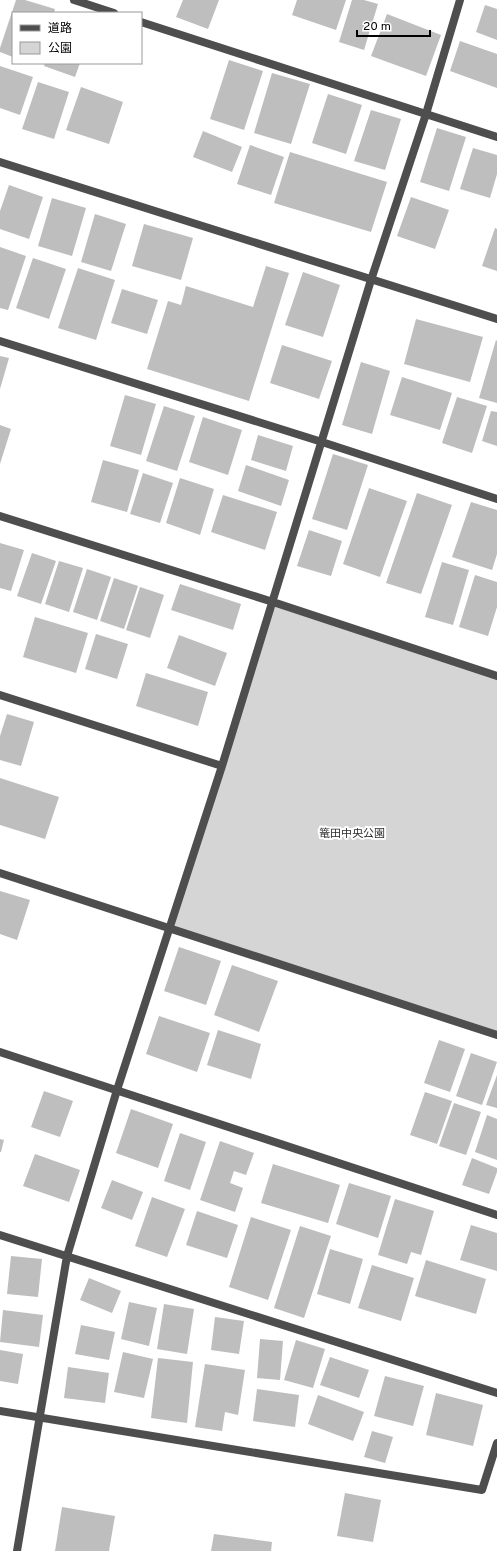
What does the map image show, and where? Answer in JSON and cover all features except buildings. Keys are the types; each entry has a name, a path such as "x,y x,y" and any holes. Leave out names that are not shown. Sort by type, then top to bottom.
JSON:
{"street":[{"path":"74,0 111,12"},
{"path":"17,1551 67,1256 117,1090 222,766 371,280 426,114 460,0"},
{"path":"142,22 497,137"},
{"path":"0,162 497,319"},
{"path":"0,341 322,442 497,499"},
{"path":"0,516 273,602 497,676"},
{"path":"0,695 222,766"},
{"path":"0,873 497,1035"},
{"path":"0,1052 497,1216"},
{"path":"0,1235 497,1393"},
{"path":"0,1411 482,1490 497,1444"}],"green space":[{"name":"篭田中央公園","path":"273,602 497,676 497,1035 170,929"}]}
